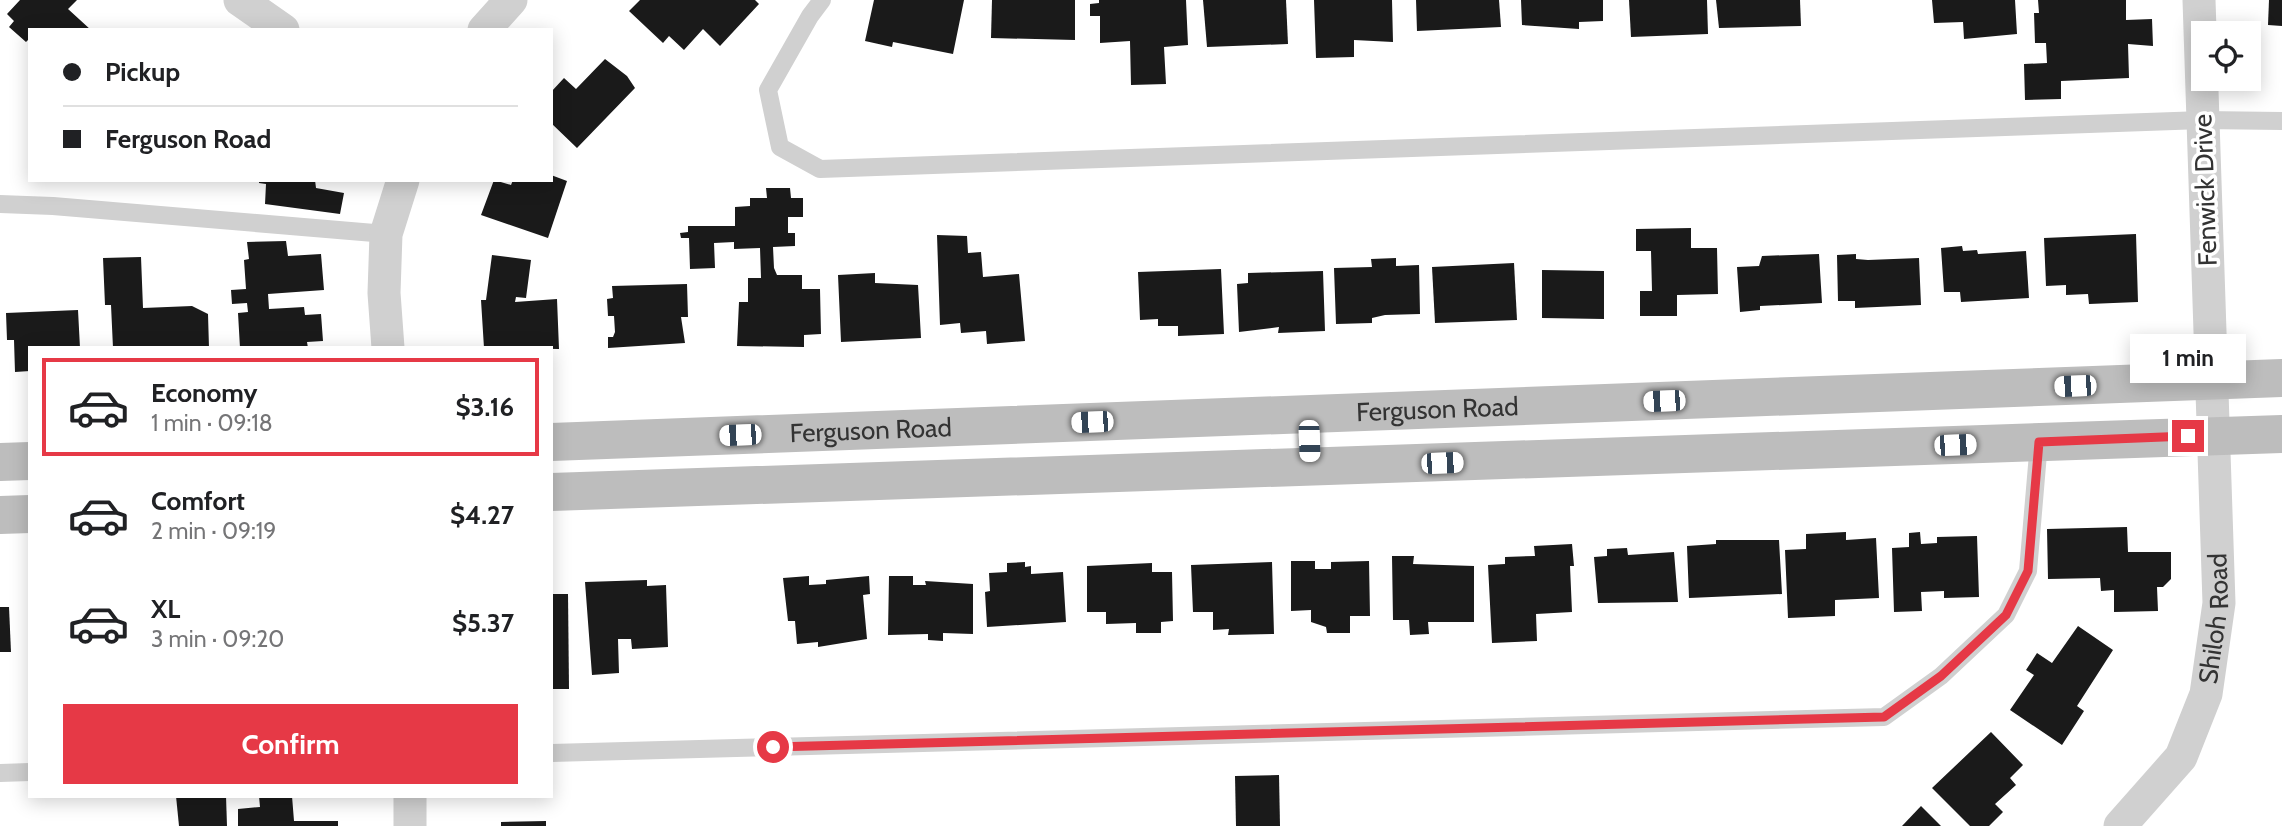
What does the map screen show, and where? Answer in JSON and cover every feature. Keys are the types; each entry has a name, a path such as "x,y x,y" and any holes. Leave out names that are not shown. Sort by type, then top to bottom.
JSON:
{"main road":[{"name":"Ferguson Road","path":"553,442 2282,378"},
{"path":"1308,414 1310,467"},
{"name":"Ferguson Road","path":"553,492 2282,434"},
{"path":"0,462 28,461"},
{"path":"0,515 28,513"}],"street":[{"path":"240,0 280,28"},
{"path":"486,28 511,0"},
{"name":"Fenwick Drive","path":"2199,0 2212,381"},
{"path":"388,346 384,293 386,234 402,182"},
{"name":"Shiloh Road","path":"2124,825 2181,757 2206,694 2219,603 2212,381"},
{"path":"410,798 410,826"}],"lane":[{"path":"822,0 768,90 779,147 820,169 2203,120 2282,121"},
{"path":"0,204 67,207 386,234"},
{"path":"553,753 1884,717 1941,676 2006,615 2028,571 2039,442"},
{"path":"0,774 28,772"}],"building":[{"path":"20,0 77,0 68,9 89,28 28,28 26,42 9,27 14,21 7,14"},
{"path":"640,0 755,0 759,4 720,46 703,29 684,50 669,36 663,43 629,11"},
{"path":"874,0 964,0 953,54 893,42 892,47 865,41"},
{"path":"992,0 1075,0 1075,40 991,38"},
{"path":"1099,0 1186,0 1188,45 1164,47 1166,84 1131,85 1130,41 1100,43 1100,16 1090,16 1090,4 1099,3"},
{"path":"1203,0 1286,0 1288,44 1207,47"},
{"path":"1314,0 1392,0 1393,42 1354,40 1354,57 1316,58"},
{"path":"1416,0 1499,0 1501,27 1417,31"},
{"path":"1521,0 1603,0 1603,21 1579,22 1579,29 1522,25"},
{"path":"1629,0 1707,0 1708,34 1631,37"},
{"path":"1716,0 1800,0 1801,26 1719,28"},
{"path":"1932,0 2015,0 2017,34 1964,39 1963,22 1934,23"},
{"path":"2038,0 2126,0 2126,20 2152,19 2153,46 2128,44 2129,78 2061,81 2061,99 2025,100 2024,64 2047,63 2046,43 2035,43 2034,13 2039,13"},
{"path":"2269,0 2282,0 2282,26 2268,25"},
{"path":"605,59 627,76 635,88 577,148 553,125 553,90 564,78 576,89"},
{"path":"553,176 567,181 548,238 481,215 493,182 511,185 512,182 553,182"},
{"path":"315,182 316,188 344,193 340,214 265,204 266,184 259,183"},
{"path":"766,188 790,188 791,198 803,198 803,217 788,217 788,233 795,233 795,246 773,247 777,275 802,275 802,289 820,289 821,334 804,335 804,347 737,346 739,302 748,302 748,278 761,278 760,248 734,249 734,242 714,243 715,268 690,269 689,238 681,238 680,233 688,232 688,226 735,226 735,207 750,206 750,198 767,198"},
{"path":"1691,228 1691,248 1717,248 1718,294 1677,295 1677,316 1640,316 1640,291 1652,291 1651,251 1636,251 1636,229"},
{"path":"2136,234 2138,302 2089,304 2088,294 2066,295 2066,285 2046,286 2044,238"},
{"path":"937,235 967,236 968,253 981,252 983,277 1019,274 1025,341 987,344 986,331 961,333 960,323 940,325"},
{"path":"286,241 288,256 321,254 324,290 268,294 269,309 304,307 305,315 321,314 323,341 307,342 308,346 240,346 238,313 248,312 247,303 232,304 231,290 246,289 244,260 249,259 247,242"},
{"path":"1962,246 1963,251 1977,250 1978,254 2026,251 2029,298 1961,302 1960,292 1944,292 1941,248"},
{"path":"1819,254 1822,303 1760,306 1760,310 1740,312 1737,267 1759,266 1762,256"},
{"path":"1856,254 1856,259 1868,260 1919,258 1921,305 1855,308 1855,301 1838,301 1837,255"},
{"path":"492,255 531,260 526,298 516,297 515,302 557,299 559,349 553,349 553,346 484,346 481,300 486,300"},
{"path":"141,257 143,308 192,306 208,314 209,346 113,346 111,305 105,305 103,258"},
{"path":"1396,258 1396,266 1419,265 1420,314 1385,315 1372,318 1372,323 1336,324 1334,268 1372,267 1371,259"},
{"path":"1514,263 1517,320 1435,323 1432,267"},
{"path":"1221,269 1224,334 1178,336 1178,326 1158,326 1158,319 1140,320 1138,272"},
{"path":"1542,270 1604,271 1604,319 1542,318"},
{"path":"1323,271 1325,331 1278,333 1279,327 1239,332 1237,284 1248,283 1248,273"},
{"path":"875,273 875,283 918,285 921,338 841,342 838,275"},
{"path":"687,284 688,317 681,317 685,343 608,348 608,337 613,337 615,332 614,316 608,316 607,299 613,298 612,286"},
{"path":"78,310 80,346 28,346 28,371 15,372 14,340 7,340 6,313"},
{"path":"2127,527 2128,552 2171,552 2171,579 2163,587 2157,587 2158,611 2114,612 2114,590 2101,591 2100,578 2048,579 2047,529"},
{"path":"1846,532 1846,540 1876,538 1879,598 1835,600 1835,616 1788,618 1785,550 1806,549 1806,534"},
{"path":"1920,532 1921,544 1937,543 1937,537 1977,536 1979,597 1944,598 1944,591 1921,592 1922,611 1894,612 1892,548 1909,547 1909,533"},
{"path":"1716,540 1779,540 1782,594 1689,598 1687,546 1716,544"},
{"path":"1572,544 1572,612 1536,614 1537,641 1492,643 1488,565 1505,564 1505,557 1535,556 1534,546"},
{"path":"1627,548 1628,555 1674,552 1678,602 1598,603 1594,557 1607,556 1607,549"},
{"path":"1392,556 1414,556 1413,564 1474,566 1474,622 1428,622 1429,634 1410,635 1409,620 1393,620"},
{"path":"1291,561 1315,561 1315,569 1331,569 1331,562 1369,561 1370,616 1350,616 1350,633 1327,633 1326,627 1311,622 1311,610 1291,611"},
{"path":"1025,562 1025,567 1031,566 1031,574 1063,572 1066,622 987,627 985,592 990,591 989,573 1007,572 1007,563"},
{"path":"1272,562 1274,634 1228,635 1229,629 1213,630 1213,612 1193,612 1191,565"},
{"path":"1152,563 1152,572 1172,572 1173,621 1161,622 1161,633 1136,633 1136,623 1106,624 1106,612 1087,612 1087,566"},
{"path":"809,576 809,585 826,584 826,580 869,576 870,594 863,595 867,639 818,647 818,642 797,644 795,621 788,621 783,578"},
{"path":"889,576 913,576 913,585 926,585 925,581 973,584 973,634 943,633 943,641 928,640 928,634 888,635"},
{"path":"647,580 647,586 666,585 668,647 632,649 631,639 618,639 619,673 592,675 585,582"},
{"path":"553,594 568,594 569,689 553,689"},
{"path":"0,607 9,607 11,652 0,652"},
{"path":"2078,626 2113,650 2077,706 2084,711 2062,745 2010,710 2034,675 2026,670 2037,653 2052,663"},
{"path":"1991,732 2023,765 2010,778 2016,785 1995,804 2003,812 1989,826 1970,826 1932,788"},
{"path":"1279,775 1280,826 1236,826 1235,776"},
{"path":"176,798 226,798 227,826 179,826"},
{"path":"259,798 292,798 294,821 338,821 338,826 238,826 238,809 260,807"},
{"path":"1921,806 1941,826 1902,826"},
{"path":"546,821 546,826 501,826 501,822"}],"route":[{"path":"773,747 1884,717 1941,676 2006,615 2028,571 2039,442 2188,436"}]}
